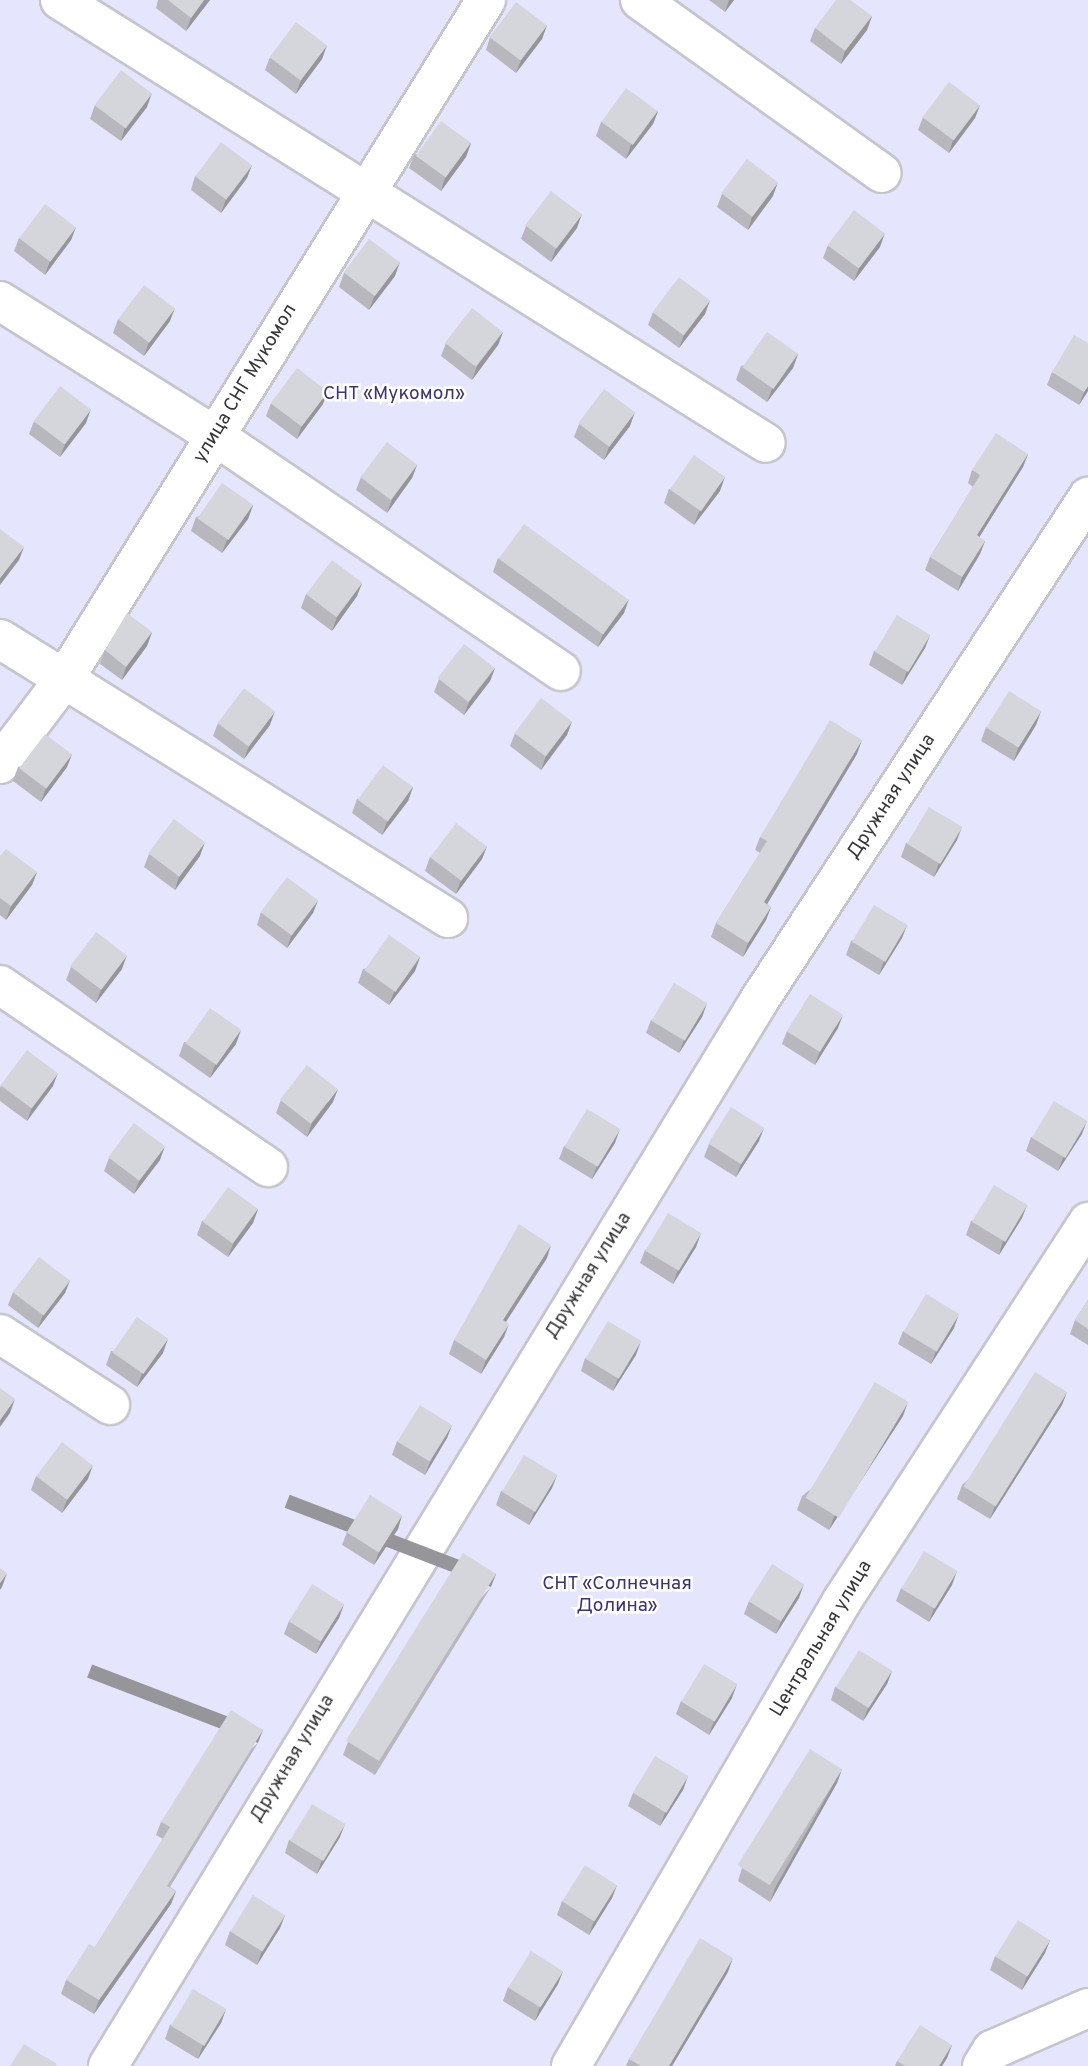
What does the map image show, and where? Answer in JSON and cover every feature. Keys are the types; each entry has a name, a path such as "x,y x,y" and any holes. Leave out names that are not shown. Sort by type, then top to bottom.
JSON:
{"street":[{"path":"60,0 361,193 766,443"},
{"name":"улица СНГ Мукомол","path":"0,764 65,678 361,193 486,0"},
{"path":"640,0 882,173"},
{"path":"0,301 215,436 561,671"},
{"name":"Дружная улица","path":"108,2066 760,999 1088,497"},
{"path":"0,639 448,918"},
{"path":"0,985 268,1167"},
{"name":"Центральная улица","path":"571,2066 842,1601 1088,1222"},
{"path":"0,1334 110,1405"},
{"path":"982,2066 992,2050 1088,2008"}],"green space":[{"path":"0,0 1088,0 1088,2066 0,2066"}],"building":[{"path":"168,0 204,0 191,18"},
{"path":"836,0 850,0 872,16 845,51 815,28"},
{"path":"516,2 547,25 521,61 490,37"},
{"path":"296,22 327,45 301,81 270,57"},
{"path":"121,70 152,93 126,129 95,105"},
{"path":"949,82 980,105 954,141 923,117"},
{"path":"626,88 658,111 633,145 601,122"},
{"path":"441,121 471,143 446,178 416,156"},
{"path":"221,142 252,165 226,200 195,176"},
{"path":"747,159 778,182 752,217 721,193"},
{"path":"551,191 582,214 556,249 525,225"},
{"path":"45,204 76,227 50,262 19,238"},
{"path":"854,210 885,233 859,269 828,245"},
{"path":"369,239 400,262 375,296 344,273"},
{"path":"679,277 710,300 684,336 653,312"},
{"path":"144,285 175,308 149,343 118,319"},
{"path":"472,308 503,332 476,367 445,343"},
{"path":"767,332 798,354 773,389 742,367"},
{"path":"1074,335 1088,343 1088,386 1084,392 1052,372"},
{"path":"297,368 328,391 302,427 271,403"},
{"path":"60,386 91,409 65,445 34,421"},
{"path":"604,389 635,412 609,447 578,423"},
{"path":"996,433 1028,454 977,535 985,541 962,577 930,557 980,475 972,470"},
{"path":"387,442 417,465 391,500 361,477"},
{"path":"694,455 725,477 701,511 670,489"},
{"path":"222,483 253,505 228,540 197,518"},
{"path":"524,524 628,600 603,635 499,559"},
{"path":"0,529 24,547 0,578"},
{"path":"332,560 362,583 336,617 306,594"},
{"path":"127,613 152,632 126,667 105,650"},
{"path":"897,615 930,635 908,672 875,652"},
{"path":"464,644 495,668 468,702 438,678"},
{"path":"244,688 275,711 249,747 218,723"},
{"path":"1009,691 1041,711 1018,748 986,727"},
{"path":"541,698 572,721 546,757 515,733"},
{"path":"830,720 862,740 764,902 771,907 748,943 716,923 767,841 760,837"},
{"path":"45,734 72,754 46,789 19,768"},
{"path":"383,765 413,787 388,822 358,800"},
{"path":"929,807 962,827 940,864 907,844"},
{"path":"174,819 205,842 179,877 148,853"},
{"path":"456,823 487,846 461,881 430,857"},
{"path":"6,849 37,872 11,906 0,898 0,856"},
{"path":"287,877 318,900 292,936 261,912"},
{"path":"874,905 907,925 885,962 852,942"},
{"path":"96,932 127,955 101,990 70,966"},
{"path":"389,935 420,957 395,992 364,970"},
{"path":"674,983 707,1003 685,1041 651,1021"},
{"path":"810,994 843,1015 820,1052 787,1031"},
{"path":"210,1008 241,1030 216,1065 185,1043"},
{"path":"27,1050 58,1073 32,1109 1,1085"},
{"path":"307,1065 338,1089 311,1124 280,1100"},
{"path":"1054,1101 1087,1121 1065,1158 1032,1138"},
{"path":"731,1107 764,1128 741,1164 708,1143"},
{"path":"587,1109 620,1129 598,1167 564,1147"},
{"path":"134,1123 165,1146 139,1181 108,1157"},
{"path":"994,1185 1027,1205 1005,1242 972,1222"},
{"path":"228,1187 258,1209 233,1244 203,1222"},
{"path":"668,1213 701,1233 679,1271 645,1251"},
{"path":"519,1224 551,1245 503,1320 509,1324 486,1360 454,1340"},
{"path":"39,1257 70,1280 44,1316 13,1292"},
{"path":"926,1294 959,1314 937,1352 903,1332"},
{"path":"1088,1300 1088,1329 1075,1320"},
{"path":"137,1317 168,1339 143,1374 112,1352"},
{"path":"608,1321 641,1341 619,1379 585,1359"},
{"path":"1035,1372 1067,1392 996,1507 963,1486"},
{"path":"875,1382 908,1402 839,1518 805,1498"},
{"path":"0,1388 15,1399 0,1420"},
{"path":"420,1405 452,1425 429,1462 397,1441"},
{"path":"62,1442 93,1465 67,1500 36,1476"},
{"path":"524,1455 557,1475 535,1512 502,1492"},
{"path":"370,1495 402,1515 379,1552 347,1532"},
{"path":"924,1551 957,1571 935,1609 901,1589"},
{"path":"463,1553 496,1574 379,1761 346,1740"},
{"path":"772,1564 804,1584 781,1621 749,1601"},
{"path":"0,1568 7,1573 0,1583"},
{"path":"312,1584 344,1604 321,1641 289,1621"},
{"path":"859,1650 892,1671 869,1708 836,1687"},
{"path":"704,1664 737,1684 715,1722 681,1702"},
{"path":"231,1710 263,1730 167,1886 176,1891 99,2000 66,1980 89,1944 95,1947 170,1827 161,1822"},
{"path":"810,1749 842,1769 770,1885 737,1865"},
{"path":"655,1756 688,1776 666,1813 633,1793"},
{"path":"312,1804 345,1824 323,1861 290,1841"},
{"path":"585,1865 617,1885 594,1922 562,1901"},
{"path":"253,1895 285,1915 262,1952 230,1931"},
{"path":"1018,1920 1050,1940 1027,1977 995,1956"},
{"path":"700,1938 733,1958 669,2066 641,2066 629,2059"},
{"path":"531,1951 563,1971 540,2008 508,1987"},
{"path":"193,1989 226,2009 204,2046 171,2026"},
{"path":"920,2025 952,2045 939,2066 905,2066 897,2061"},
{"path":"24,2044 57,2064 56,2066 10,2066"}],"park label":[{"name":"СНТ «Мукомол»","path":"394,395"},
{"name":"СНТ «Солнечная Долина»","path":"617,1596"}]}
